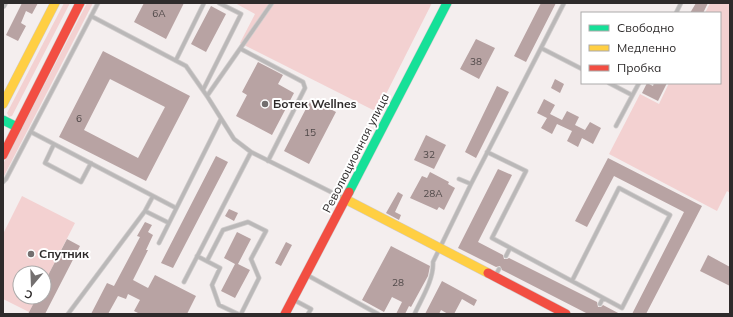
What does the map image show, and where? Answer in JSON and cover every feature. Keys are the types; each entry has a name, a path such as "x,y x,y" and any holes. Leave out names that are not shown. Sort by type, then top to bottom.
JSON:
{"main road":[{"path":"3,104 56,3"},
{"path":"3,155 80,3"},
{"name":"Революционная улица","path":"285,314 447,3"},
{"path":"3,120 17,127"},
{"path":"345,200 566,314"}],"lane":[{"path":"3,182 31,132 98,3"},
{"path":"176,60 204,3"},
{"path":"203,90 241,14 219,3"},
{"path":"207,96 272,3"},
{"path":"416,314 415,313 425,292 433,268 433,262 487,152 564,3"},
{"path":"676,12 681,3"},
{"path":"92,16 186,66 234,139 251,152 345,200"},
{"path":"541,48 581,68"},
{"path":"241,49 303,82 305,85 305,88 268,161"},
{"path":"611,84 632,95"},
{"path":"616,126 638,84"},
{"path":"159,243 221,119"},
{"path":"31,132 176,208"},
{"path":"54,144 45,163 81,182 91,163"},
{"path":"184,282 251,152"},
{"path":"487,152 526,171 492,238 622,308 670,215 619,188 572,281"},
{"path":"459,179 471,184"},
{"path":"68,314 146,211 153,196"},
{"path":"146,211 169,223"},
{"path":"197,256 207,262 220,268 212,285 219,305 240,314 259,278 251,259 266,231 248,222 223,230 207,262"},
{"path":"506,256 510,248"},
{"path":"495,277 499,269"},
{"path":"306,275 378,314"},
{"path":"600,304 603,298"},
{"path":"293,300 311,309 308,314"}],"shaded area":[{"path":"64,3 70,3 12,116 9,117 7,113"},
{"path":"87,3 93,3 3,178 3,164"},
{"path":"235,3 432,3 377,112 240,43 255,14"},
{"path":"710,3 730,3 730,193 727,191 717,211 609,154 640,94 659,104 669,84 721,84 721,12 706,12"},
{"name":"Спутник","path":"22,196 75,223 52,268 52,265 12,265 12,304 3,299 3,234"},
{"name":"Спутник","path":"15,305 33,305 29,312"}],"building":[{"path":"22,3 38,3 32,14 26,11 21,23 26,26 18,41 6,35"},
{"path":"144,3 184,3 166,39 134,22"},
{"path":"541,3 556,3 526,62 514,56"},
{"path":"696,3 708,3 704,12 691,12"},
{"path":"211,6 226,14 206,52 191,44"},
{"path":"476,39 495,48 479,79 460,69"},
{"path":"103,51 190,96 146,181 59,137","holes":["110,79 165,107 138,158 84,130"]},
{"name":"Ботек Wellnes","path":"258,62 283,75 278,84 294,93 272,135 236,116 247,95 242,92"},
{"path":"555,79 564,84 560,93 551,88"},
{"path":"646,84 653,86 654,84 666,84 658,101 642,93"},
{"path":"497,86 509,92 476,158 465,152"},
{"path":"311,99 336,112 309,164 284,151"},
{"path":"544,99 555,105 550,114 562,120 567,111 579,117 575,125 585,130 590,122 601,128 593,144 582,138 578,147 567,141 572,131 557,124 552,134 541,128 547,118 537,113"},
{"path":"426,135 446,145 434,169 414,160"},
{"path":"216,156 228,162 173,268 161,263"},
{"path":"608,158 702,206 646,314 632,314 684,212 614,176 587,227 575,221"},
{"path":"498,169 512,175 478,242 503,255 504,259 509,258 597,302 598,307 603,305 620,314 588,314 502,270 500,266 496,267 458,248"},
{"path":"430,172 449,182 448,184 455,188 444,210 439,207 437,210 410,198 422,176 427,178"},
{"path":"398,192 403,195 395,212 401,215 399,220 386,213"},
{"path":"229,209 238,213 234,221 225,216"},
{"path":"145,222 152,225 148,232 153,235 146,250 148,250 133,280 148,288 155,275 196,296 187,314 140,314 134,311 140,300 128,294 126,299 118,296 108,314 91,314 107,283 114,286 140,237 137,236"},
{"path":"237,232 251,239 238,264 250,270 235,298 221,291 235,264 224,258"},
{"path":"67,239 80,246 52,300 52,268"},
{"path":"286,242 292,245 281,266 275,263"},
{"path":"391,246 430,266 428,276 411,307 409,306 405,314 396,314 402,302 392,297 384,312 362,300"},
{"path":"708,255 730,267 730,286 700,271"},
{"path":"442,281 477,300 474,306 462,299 454,314 448,314 441,310 439,314 425,314"},
{"path":"33,305 50,305 45,314 28,314"}],"traffic: fast":[{"path":"349,192 447,3"},
{"path":"3,120 17,127"}],"traffic: slow":[{"path":"3,104 55,3"},
{"path":"345,199 488,273"}],"traffic: jam":[{"path":"3,155 80,3"},
{"path":"285,314 349,192"},
{"path":"488,273 566,314"}],"place":[{"name":"Ботек Wellnes","path":"265,104"},
{"name":"Спутник","path":"31,254"}]}
